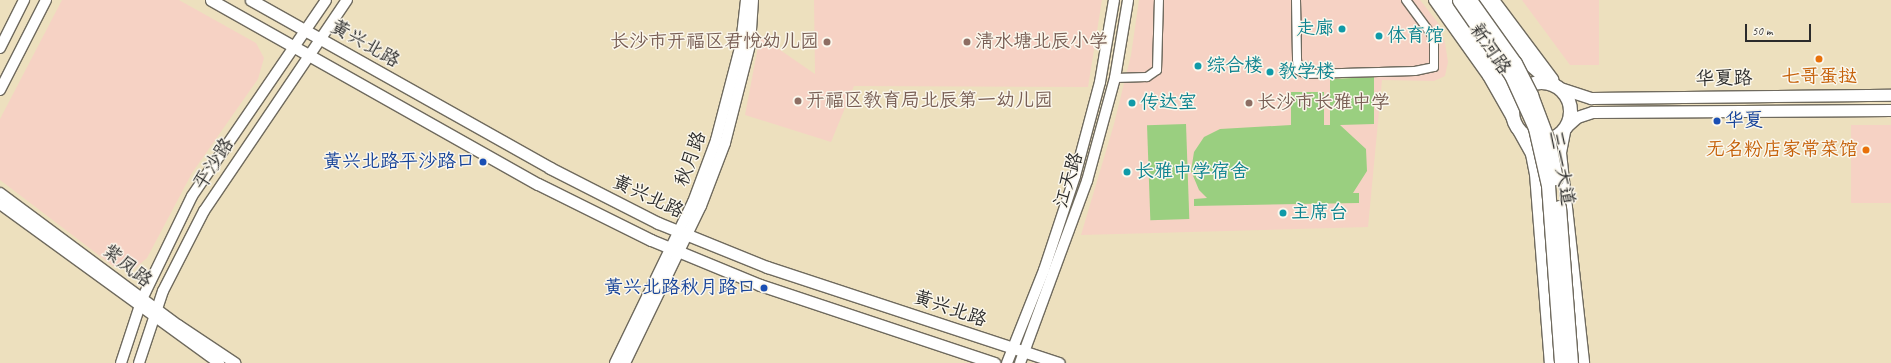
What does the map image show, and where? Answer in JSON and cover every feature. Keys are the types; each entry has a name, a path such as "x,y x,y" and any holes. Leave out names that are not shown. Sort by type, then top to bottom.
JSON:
{"main road":[{"name":"黄兴北路","path":"210,0 538,184 675,251 760,285 994,363"},
{"name":"黄兴北路","path":"250,0 550,168 683,234 767,267 1059,363"},
{"name":"三一大道","path":"1470,0 1515,63 1549,143 1556,178 1571,363"},
{"path":"1451,2 1501,81 1513,120 1536,140 1553,138 1566,127 1569,102 1557,86 1529,63 1483,0"},
{"name":"三一大道","path":"1451,2 1511,75 1538,139 1548,185 1561,363"},
{"path":"1513,120 1514,98 1524,86 1539,81 1557,86"},
{"name":"华夏路","path":"1557,86 1591,98 1891,96"},
{"name":"华夏路","path":"1566,127 1577,117 1592,112 1891,110"}],"street":[{"path":"0,48 24,0"},
{"path":"0,90 46,0"},
{"name":"平沙路","path":"121,363 141,303 168,241 203,178 326,0"},
{"name":"平沙路","path":"139,363 154,314 204,211 347,0"},
{"name":"秋月路","path":"683,234 723,117 741,44 746,0"},
{"name":"秋月路","path":"625,363 683,234 714,174 739,92 750,44 753,0"},
{"name":"江天路","path":"1007,363 1075,176 1100,82 1114,0"},
{"name":"江天路","path":"1020,363 1085,188 1115,78 1128,0"},
{"path":"1115,78 1147,78 1157,70 1159,0"},
{"path":"1296,0 1297,65 1300,74 1306,74 1415,71 1434,67 1434,38 1406,0"},
{"name":"新河路","path":"1434,0 1492,82 1531,154 1535,174 1550,363"},
{"path":"1494,0 1557,86"},
{"path":"1566,127 1562,153 1584,363"},
{"name":"紫凤路","path":"0,193 219,363"},
{"name":"紫凤路","path":"0,204 141,303"},
{"name":"秋月路","path":"615,363 675,251"},
{"name":"紫凤路","path":"154,314 235,363"}],"shaded area":[{"path":"62,0 179,0 256,43 264,58 258,79 192,173 147,258 134,269 113,266 0,180 0,119"},
{"name":"清水塘北辰小学","path":"814,0 1102,0 1088,87 854,86 831,142 745,115 760,36 815,74"},
{"name":"长沙市长雅中学","path":"1139,0 1420,0 1439,24 1445,43 1448,62 1445,76 1434,81 1382,80 1368,227 1081,235 1114,124 1131,55"},
{"path":"1522,0 1599,0 1599,65 1570,65"},
{"path":"1851,125 1891,125 1891,203 1851,203"}],"green space":[{"path":"1374,77 1374,124 1340,125 1366,149 1367,171 1353,193 1359,193 1359,203 1194,206 1194,199 1207,198 1199,190 1191,171 1194,152 1204,137 1220,129 1291,125 1291,92 1324,92 1324,125 1330,125 1330,79"},
{"path":"1186,124 1189,219 1150,220 1147,125"}],"place":[{"name":"走廊","path":"1342,29"},
{"name":"体育馆","path":"1379,36"},
{"name":"长沙市开福区君悦幼儿园","path":"827,42"},
{"name":"清水塘北辰小学","path":"967,42"},
{"name":"七哥蛋挞","path":"1819,59"},
{"name":"综合楼","path":"1198,66"},
{"name":"教学楼","path":"1270,72"},
{"name":"开福区教育局北辰第一幼儿园","path":"798,101"},
{"name":"传达室","path":"1132,103"},
{"name":"长沙市长雅中学","path":"1249,103"},
{"name":"华夏","path":"1717,121"},
{"name":"无名粉店家常菜馆","path":"1866,150"},
{"name":"黄兴北路平沙路口","path":"483,162"},
{"name":"长雅中学宿舍","path":"1127,172"},
{"name":"主席台","path":"1283,213"},
{"name":"黄兴北路秋月路口","path":"764,288"}]}
